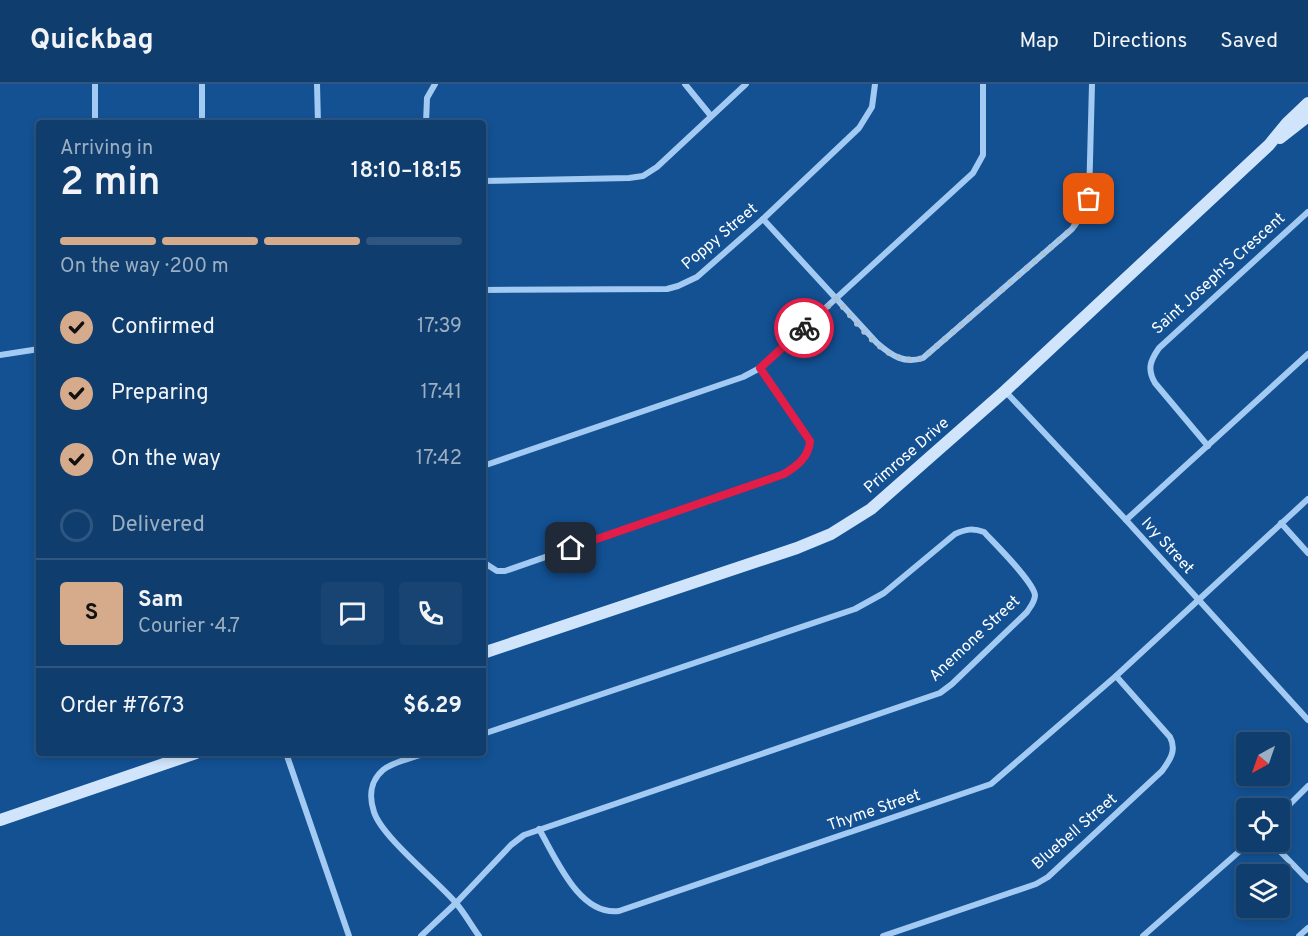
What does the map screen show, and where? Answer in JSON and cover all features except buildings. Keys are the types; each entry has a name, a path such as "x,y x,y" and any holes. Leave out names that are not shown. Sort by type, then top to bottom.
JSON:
{"street":[{"path":"95,84 95,120"},
{"path":"202,84 202,120"},
{"path":"317,84 318,120"},
{"path":"426,120 427,98 435,84"},
{"path":"685,84 711,116"},
{"path":"486,181 643,176 657,167 746,84"},
{"name":"Poppy Street","path":"486,290 667,289 697,277 764,219 859,129 872,107 875,84"},
{"path":"486,465 743,377 760,368 965,181 979,165 982,155 982,84"},
{"path":"764,219 877,343 892,356 908,361 923,358 1072,229 1086,209 1089,199 1092,84"},
{"name":"Primrose Drive","path":"486,652 797,548 831,534 871,509 1005,391 1269,145 1308,103"},
{"name":"Primrose Drive","path":"1269,145 1295,128 1308,116"},
{"name":"Saint Joseph'S Crescent","path":"1209,446 1155,383 1149,367 1152,358 1158,348 1308,212"},
{"path":"0,355 36,350"},
{"path":"1126,520 1308,354"},
{"path":"486,564 505,571 771,478 793,468 807,454 810,441 760,368"},
{"name":"Ivy Street","path":"1005,391 1308,720"},
{"name":"Thyme Street","path":"539,829 583,898 601,911 619,911 991,784 1116,676 1308,499"},
{"path":"1281,523 1308,553"},
{"name":"Anemone Street","path":"421,936 517,840 539,829 940,693 1027,612 1035,598 1034,592 1028,580 984,532 975,529 965,530 955,534 884,593 855,609 486,733"},
{"name":"Bluebell Street","path":"883,936 1048,878 1162,771 1172,756 1173,743 1170,736 1116,676"},
{"path":"0,820 187,756"},
{"path":"287,756 349,936"},
{"path":"418,756 392,765 376,778 371,789 374,814 382,826 456,903 479,936"},
{"path":"1290,804 1308,786"},
{"path":"1143,936 1239,852"},
{"path":"1281,852 1308,880"},
{"path":"1299,936 1308,928"}],"way so far":[{"path":"804,328 836,299 892,356 908,361 923,358 1072,229 1086,209 1089,199"}],"route":[{"path":"571,548 784,474 800,462 810,448 810,441 760,368 804,328"}]}
